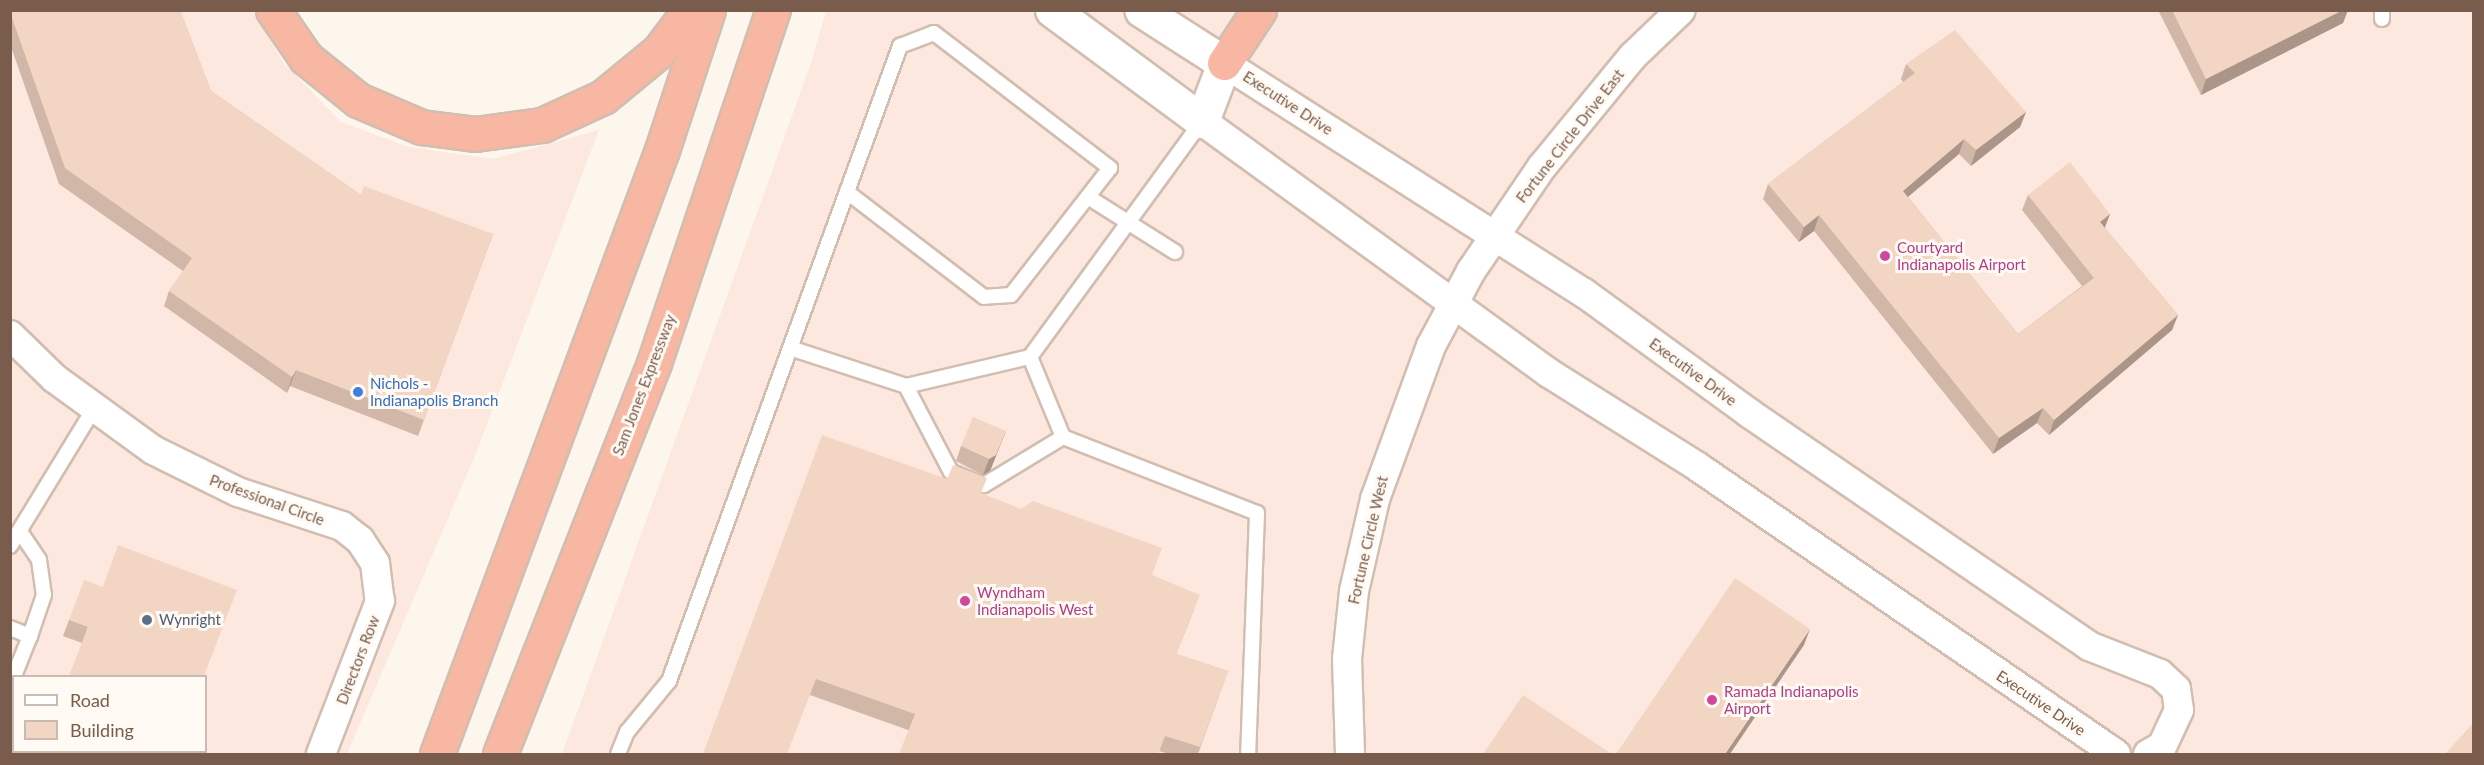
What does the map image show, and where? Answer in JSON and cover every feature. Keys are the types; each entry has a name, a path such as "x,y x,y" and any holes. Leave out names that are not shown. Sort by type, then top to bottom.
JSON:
{"highway":[{"path":"273,10 306,58 358,100 421,127 475,134 548,123 603,97 659,51 690,10"},
{"path":"437,754 520,537 662,150 708,10"},
{"name":"Sam Jones Expressway","path":"500,754 654,363 773,10"},
{"path":"1224,63 1259,10"},
{"path":"419,754 520,537"}],"street":[{"name":"Executive Drive","path":"1052,10 1549,373 1698,467 2116,754"},
{"name":"Executive Drive","path":"1141,10 1603,306 1749,413 2089,646 2147,668 2169,681 2179,700 2177,722 2162,747 2148,754"},
{"name":"Fortune Circle Drive East","path":"1471,271 1494,235 1588,107 1633,56 1681,10"},
{"path":"1202,121 1224,63"},
{"name":"Fortune Circle West","path":"1350,754 1347,659 1354,591 1365,540 1401,422 1431,346 1471,271"},
{"name":"Professional Circle","path":"10,335 93,410 153,450 202,477 263,502 342,526 360,540 375,563"},
{"name":"Directors Row","path":"321,754 380,601 375,563"}],"lane":[{"path":"618,754 627,732 669,681 900,46 933,33 1110,168 1011,295 984,297 847,192"},
{"path":"790,348 906,386 1030,357 1202,121"},
{"path":"1088,197 1175,252"},
{"path":"1030,357 1063,437 1257,513 1248,754"},
{"path":"906,386 951,472 984,485 1063,437"},
{"path":"10,546 21,533 93,410"},
{"path":"15,675 44,595 39,560 21,533"},
{"path":"10,628 30,636"}],"shaded area":[{"path":"10,11 254,11 282,61 341,122 409,147 493,159 599,130 476,453 347,754 11,754"},
{"path":"826,11 2473,11 2473,754 562,754 811,63"}],"building":[{"path":"11,10 180,10 211,91 361,195 364,186 493,234 424,420 296,370 292,377 169,291 192,258 65,168"},
{"path":"2172,10 2343,10 2206,79"},
{"name":"Courtyard Indianapolis Airport","path":"1955,30 2026,112 1976,150 1964,139 1903,191 2018,334 2094,278 2028,195 2070,162 2110,214 2100,222 2178,315 2054,420 2043,408 1999,438 1819,215 1804,227 1768,184 1915,73 1906,64"},
{"path":"973,417 1006,431 996,455 989,459 961,446"},
{"name":"Wyndham Indianapolis West","path":"822,435 947,479 953,465 987,478 981,493 1021,509 1033,501 1162,548 1152,575 1200,595 1176,654 1228,671 1200,747 1165,736 1158,754 899,754 915,714 816,679 787,754 703,754"},
{"name":"Wynright","path":"118,545 237,590 204,675 69,675 88,627 69,620 84,580 103,587"},
{"name":"Ramada Indianapolis Airport","path":"1735,578 1810,629 1725,754 1616,754"},
{"path":"1523,695 1612,754 1483,754"},
{"path":"2474,722 2474,754 2445,754"},
{"path":"109,753 176,753 176,754"}],"place":[{"name":"Courtyard Indianapolis Airport","path":"1885,256"},
{"name":"Nichols - Indianapolis Branch","path":"358,392"},
{"name":"Wyndham Indianapolis West","path":"965,601"},
{"name":"Wynright","path":"147,620"},
{"name":"Ramada Indianapolis Airport","path":"1712,700"}]}
